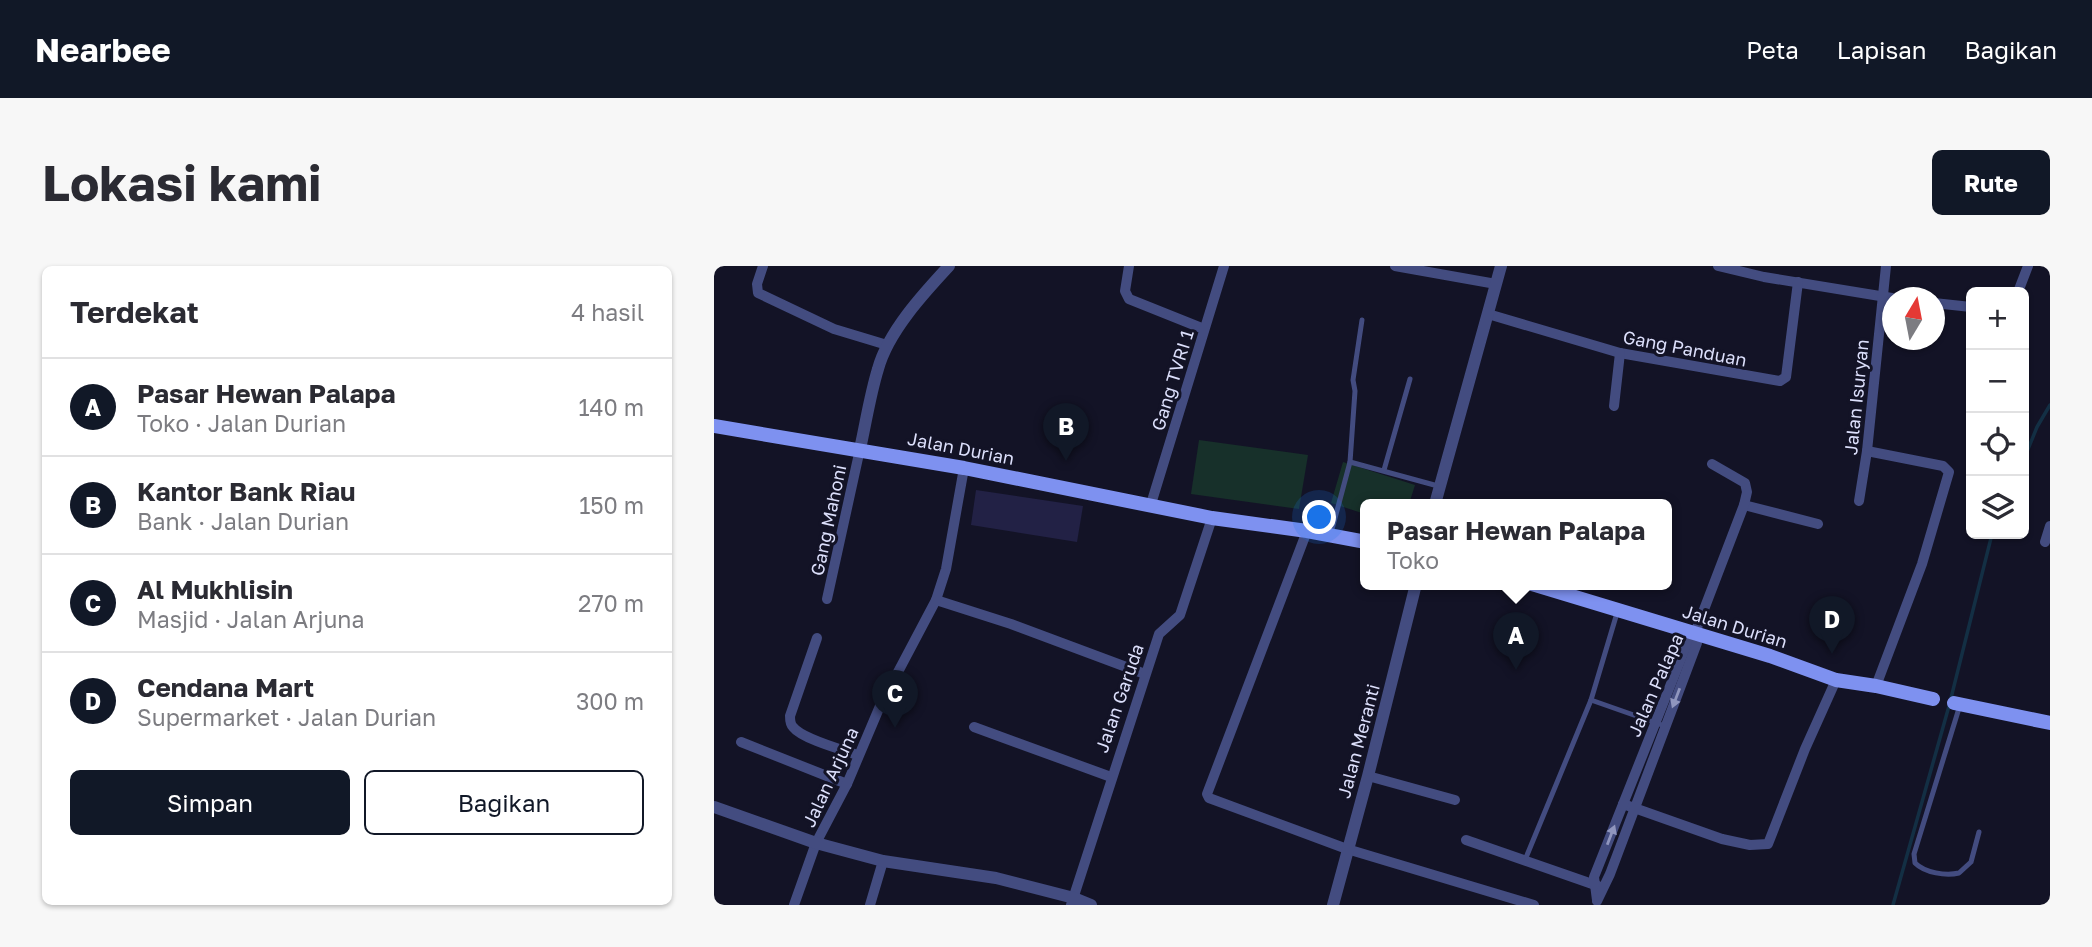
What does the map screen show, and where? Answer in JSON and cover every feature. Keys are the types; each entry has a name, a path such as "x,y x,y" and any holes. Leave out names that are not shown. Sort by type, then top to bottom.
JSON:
{"main road":[{"name":"Jalan Durian","path":"714,426 964,468 1212,518 1360,541"},
{"name":"Jalan Durian","path":"1552,590 1770,656 1836,680 1933,699"},
{"name":"Jalan Durian","path":"1957,704 2050,723"}],"street":[{"path":"763,266 757,284 758,293 834,329 887,345"},
{"path":"860,449 878,367 887,345 925,292 949,266"},
{"path":"1129,266 1125,291 1129,299 1205,328"},
{"name":"Gang TVRI 1","path":"1151,504 1224,266"},
{"path":"1395,266 1496,285"},
{"path":"1436,499 1501,266"},
{"path":"1718,266 1882,296"},
{"name":"Jalan Isuryan","path":"1886,266 1887,287"},
{"path":"2020,287 2028,266"},
{"name":"Gang Panduan","path":"1488,314 1620,353 1780,381 1786,377 1798,282"},
{"path":"1945,304 1966,306"},
{"name":"Jalan Isuryan","path":"1859,501 1867,451 1876,351 1882,324"},
{"path":"1614,406 1620,353"},
{"name":"Gang Mahoni","path":"827,599 860,449"},
{"path":"1867,451 1943,466 1950,472 1922,564 1876,686"},
{"path":"1695,634 1747,492 1745,483 1712,464"},
{"name":"Jalan Arjuna","path":"794,905 816,843 847,785 880,706 936,600 946,569 964,468"},
{"path":"1744,505 1818,524"},
{"name":"Jalan Garuda","path":"1073,902 1159,634 1181,615 1212,518"},
{"path":"2045,542 2050,526"},
{"path":"1307,531 1207,794 1209,798 1347,849 1534,905"},
{"name":"Jalan Meranti","path":"1333,905 1414,590"},
{"path":"936,600 1011,624 1145,674"},
{"name":"Jalan Palapa","path":"1599,886 1594,877 1654,722 1688,641 1695,634"},
{"name":"Jalan Palapa","path":"1597,902 1599,886 1633,808 1697,643 1695,634"},
{"path":"817,638 790,721 794,729 806,736 858,755"},
{"path":"1623,804 1722,839 1750,845 1768,844 1805,749 1836,680"},
{"name":"Jalan Durian","path":"1933,699 1957,704"},
{"path":"974,727 1111,777"},
{"path":"741,742 847,785"},
{"path":"1368,776 1455,800"},
{"path":"714,807 816,843 883,862 996,878 1091,905"},
{"path":"1466,840 1599,886"},
{"path":"870,905 883,862"}],"lane":[{"path":"1331,536 1350,462 1355,396 1353,380 1363,320"},
{"path":"1384,470 1410,379"},
{"path":"1350,462 1439,486"},
{"path":"1525,860 1591,700 1618,610"},
{"path":"1591,700 1665,726"},
{"path":"1957,704 1914,855 1915,863 1923,869 1947,875 1959,873 1970,862 1979,832"}],"green space":[{"path":"1199,440 1308,455 1299,509 1191,494"},
{"path":"1343,462 1415,485 1411,499 1360,499 1360,512 1331,503"}],"building":[{"path":"976,490 1083,506 1077,542 971,525"}],"waterway":[{"path":"2029,447 2050,405"},
{"path":"1951,698 1991,539"},
{"path":"1893,905 1949,706"}],"place":[{"name":"Kantor Bank Riau","path":"1066,461"},
{"name":"Cendana Mart","path":"1832,654"},
{"name":"Pasar Hewan Palapa","path":"1516,670"},
{"name":"Al Mukhlisin","path":"895,728"}]}
